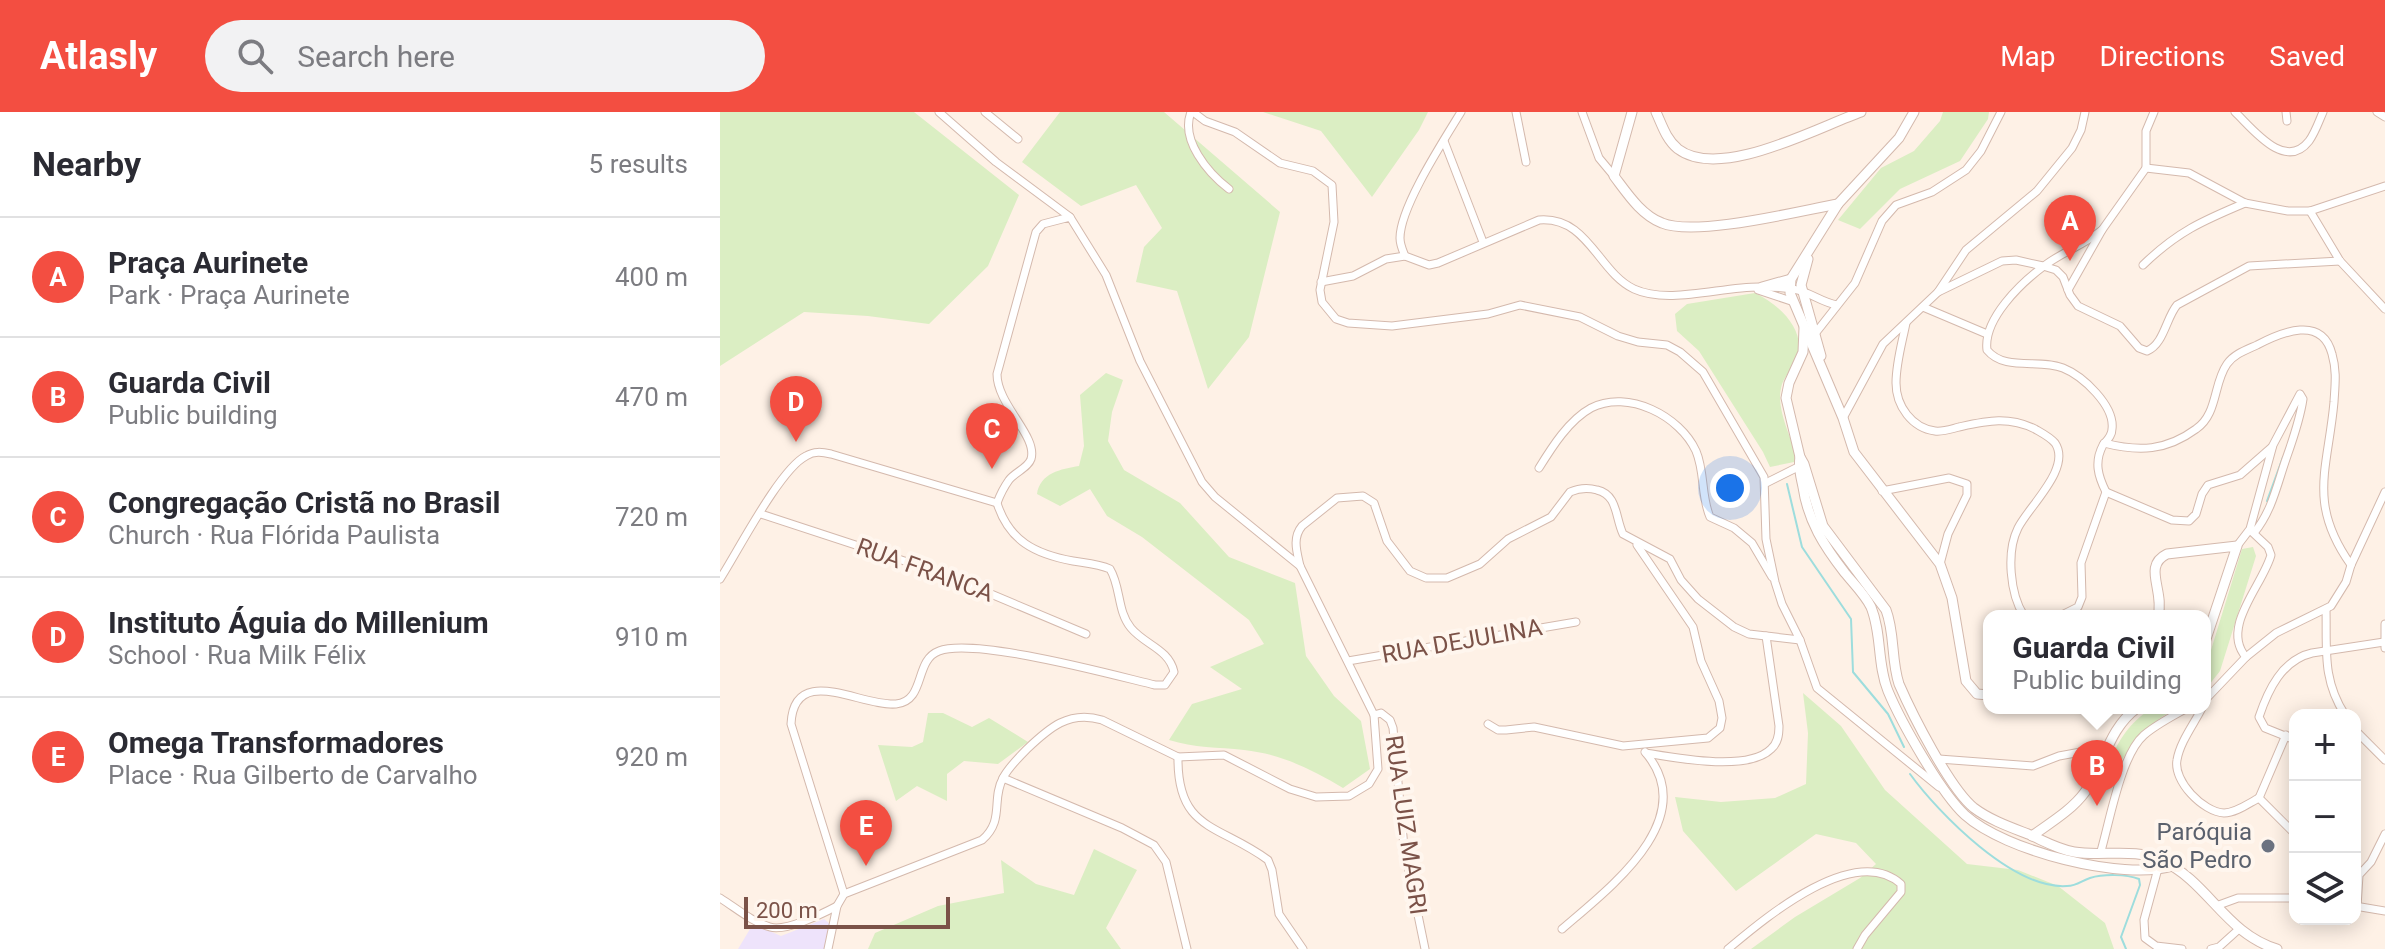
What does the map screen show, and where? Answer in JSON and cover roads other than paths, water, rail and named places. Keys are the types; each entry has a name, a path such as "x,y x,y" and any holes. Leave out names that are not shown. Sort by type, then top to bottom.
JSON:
{"street":[{"path":"939,112 984,152 1070,217 1106,275 1140,361 1202,482 1215,497 1300,566"},
{"path":"985,112 1018,139"},
{"path":"1229,189 1201,163 1191,132 1189,116 1192,112 1205,121 1235,132 1280,163 1313,171 1332,185 1334,222 1321,282 1322,302 1331,315 1342,322 1392,326 1488,314 1520,305 1580,317 1618,336 1667,345 1680,352 1710,381 1759,465 1766,483 1766,539 1775,582 1800,640 1810,675 1826,698 1944,791 1965,815 1998,834 2069,862 2158,871 2173,866"},
{"path":"1405,256 1400,238 1403,222 1461,112"},
{"path":"1516,112 1526,162"},
{"path":"1582,112 1594,148 1631,199 1653,219 1679,228 1705,227 1838,204"},
{"path":"1614,176 1632,112"},
{"path":"1656,112 1666,135 1682,151 1717,159 1763,150 1861,112"},
{"path":"1828,388 1814,341 1791,290 1838,204 1899,138 1914,112"},
{"path":"1793,375 1837,305 1855,283 1882,221 1896,205 1932,192 1966,170 1981,151 2001,112"},
{"path":"1843,418 1879,350 1938,292 1966,250 2018,208 2054,171 2077,139 2085,112"},
{"path":"2068,290 2102,230 2146,168 2146,131 2154,112"},
{"path":"2235,112 2270,146 2289,152 2308,142 2323,112"},
{"path":"2286,112 2287,121"},
{"path":"2377,112 2385,117"},
{"path":"1444,141 1483,242"},
{"path":"2146,168 2199,176 2245,203 2310,211 2385,186"},
{"path":"2143,265 2193,225 2245,203"},
{"path":"2310,211 2340,261 2385,309"},
{"path":"997,503 1010,478 1029,463 1032,452 1028,438 999,392 998,365 1036,232 1043,224 1070,217"},
{"path":"1321,282 1353,276 1386,259 1405,256 1429,265 1438,263 1539,220 1555,220 1576,231 1620,279 1636,290 1675,295 1762,287 1802,291 1837,305"},
{"path":"2074,610 2080,602 2081,563 2106,492 2098,473 2100,452 2110,436 2112,424 2094,390 2064,368 1994,358 1987,350 1987,334 2008,302 2043,266 2102,230"},
{"path":"1810,252 1801,279 1805,324 1803,352 1786,398 1801,462 1823,526 1890,621 1899,684 1955,788 1972,806 2010,827 2071,851 2127,852 2161,859 2173,866 2239,929 2262,944 2277,949"},
{"path":"1938,292 2002,261 2016,260 2043,266 2056,270 2063,277 2078,306 2120,326 2139,348 2147,351 2155,347 2177,305 2243,269 2267,263 2340,261"},
{"path":"1748,288 1791,290"},
{"path":"1923,307 1987,334"},
{"path":"1906,323 1896,384 1898,399 1910,419 1935,431 1986,421 2010,420 2045,434 2057,447 2059,464 2018,528 2012,546 2015,593 2022,610"},
{"path":"2104,443 2134,450 2152,449 2196,429 2210,413 2223,371 2234,356 2298,328 2316,332 2324,337 2331,348 2336,377 2332,423 2323,467 2324,503 2334,535 2351,565"},
{"path":"1814,341 1820,369 1843,418 1854,452 1940,564 1952,598 1966,681 1977,694 1983,694"},
{"path":"1802,365 1813,364 1820,369"},
{"path":"2211,624 2237,546 2252,531 2268,512 2297,429 2303,395 2297,399 2273,445 2252,531"},
{"path":"1539,468 1565,432 1593,407 1619,403 1654,409 1677,424 1696,452 1710,517 1734,528 1752,543 1775,582"},
{"path":"2106,492 2172,520 2189,521 2196,514 2208,485 2240,475 2273,445"},
{"path":"720,579 787,472 805,456 822,452 997,503 1011,532 1021,542 1064,559 1110,569 1121,610 1129,626 1170,660 1174,672 1172,677 1165,685 1155,685 1020,656 956,648 931,655 917,689 910,699 901,704 829,692 804,694 793,707 791,724 844,894"},
{"path":"1766,483 1801,462"},
{"path":"1882,491 1949,478 1967,484 1967,495 1948,534 1940,564"},
{"path":"828,949 837,906 844,894 982,840 996,821 1003,778 1021,755 1055,723 1078,717 1102,720 1178,757 1224,755 1303,793 1337,798 1349,796 1369,784 1378,769 1374,715 1300,566 1295,543 1297,531 1337,498 1363,496 1374,503 1387,541 1410,571 1426,578 1447,578 1480,564 1502,543 1551,517 1570,492 1580,488 1597,490 1610,495 1623,534 1670,559 1681,580 1698,599 1734,627 1749,634 1800,640"},
{"path":"2211,694 2246,657 2276,633 2326,609 2341,592 2385,492"},
{"name":"RUA FRANCA","path":"761,514 941,573 1086,634"},
{"path":"2246,657 2238,643 2239,628 2271,555 2268,547 2252,531"},
{"path":"1488,724 1498,730 1534,727 1609,745 1708,738 1720,728 1719,701 1701,661 1693,627 1636,543"},
{"path":"2159,610 2161,596 2155,569 2160,558 2167,554 2237,546"},
{"path":"1866,590 1888,690 1944,791"},
{"path":"2326,609 2328,682 2342,709"},
{"name":"RUA DEJULINA","path":"1348,661 1576,622"},
{"path":"2289,737 2268,730 2260,722 2261,710 2275,682 2288,665 2302,655 2384,645 2385,624"},
{"path":"1646,753 1680,759 1741,761 1753,760 1772,749 1779,726 1766,636"},
{"name":"RUA LUIZ MAGRI","path":"1374,715 1381,713 1386,716 1393,728 1404,847 1425,949"},
{"path":"2032,836 2078,800 2119,725 2131,714"},
{"path":"2101,851 2131,750 2154,727 2177,714"},
{"path":"2199,714 2177,761 2180,779 2201,802 2220,812 2228,813 2259,798 2286,735"},
{"path":"2361,736 2385,760"},
{"path":"1562,929 1619,879 1654,832 1661,810 1663,785 1659,772 1638,744"},
{"path":"1939,759 2033,766 2059,756 2108,747"},
{"path":"1178,757 1180,789 1188,810 1268,860 1279,914 1303,949"},
{"path":"1003,778 1122,828 1154,845 1166,862 1187,949"},
{"path":"2259,798 2289,828"},
{"path":"1998,834 2010,827"},
{"path":"2361,873 2371,862 2385,834"},
{"path":"2161,859 2144,920 2145,938 2156,946 2182,949"},
{"path":"1728,949 1795,897 1846,874 1886,874 1902,888 1857,949"},
{"path":"720,898 770,927 784,928 837,906"},
{"path":"2216,906 2238,898 2289,898"},
{"path":"2361,908 2385,911"},
{"path":"2211,949 2219,947 2239,929"}],"waterway":[{"path":"2267,501 2283,457"},
{"path":"1787,484 1802,547 1851,619 1853,672 1888,714 1904,747"},
{"path":"1910,774 1958,828 2002,863 2024,876 2046,884 2067,886 2101,876 2121,875 2139,879 2140,885 2121,937 2126,949"}],"place":[{"name":"Praça Aurinete","path":"2070,261"},
{"name":"Instituto Águia do Millenium","path":"796,442"},
{"name":"Congregação Cristã no Brasil","path":"992,469"},
{"name":"Guarda Civil","path":"2097,806"},
{"name":"Paróquia São Pedro","path":"2268,846"},
{"name":"Omega Transformadores","path":"866,866"}]}
